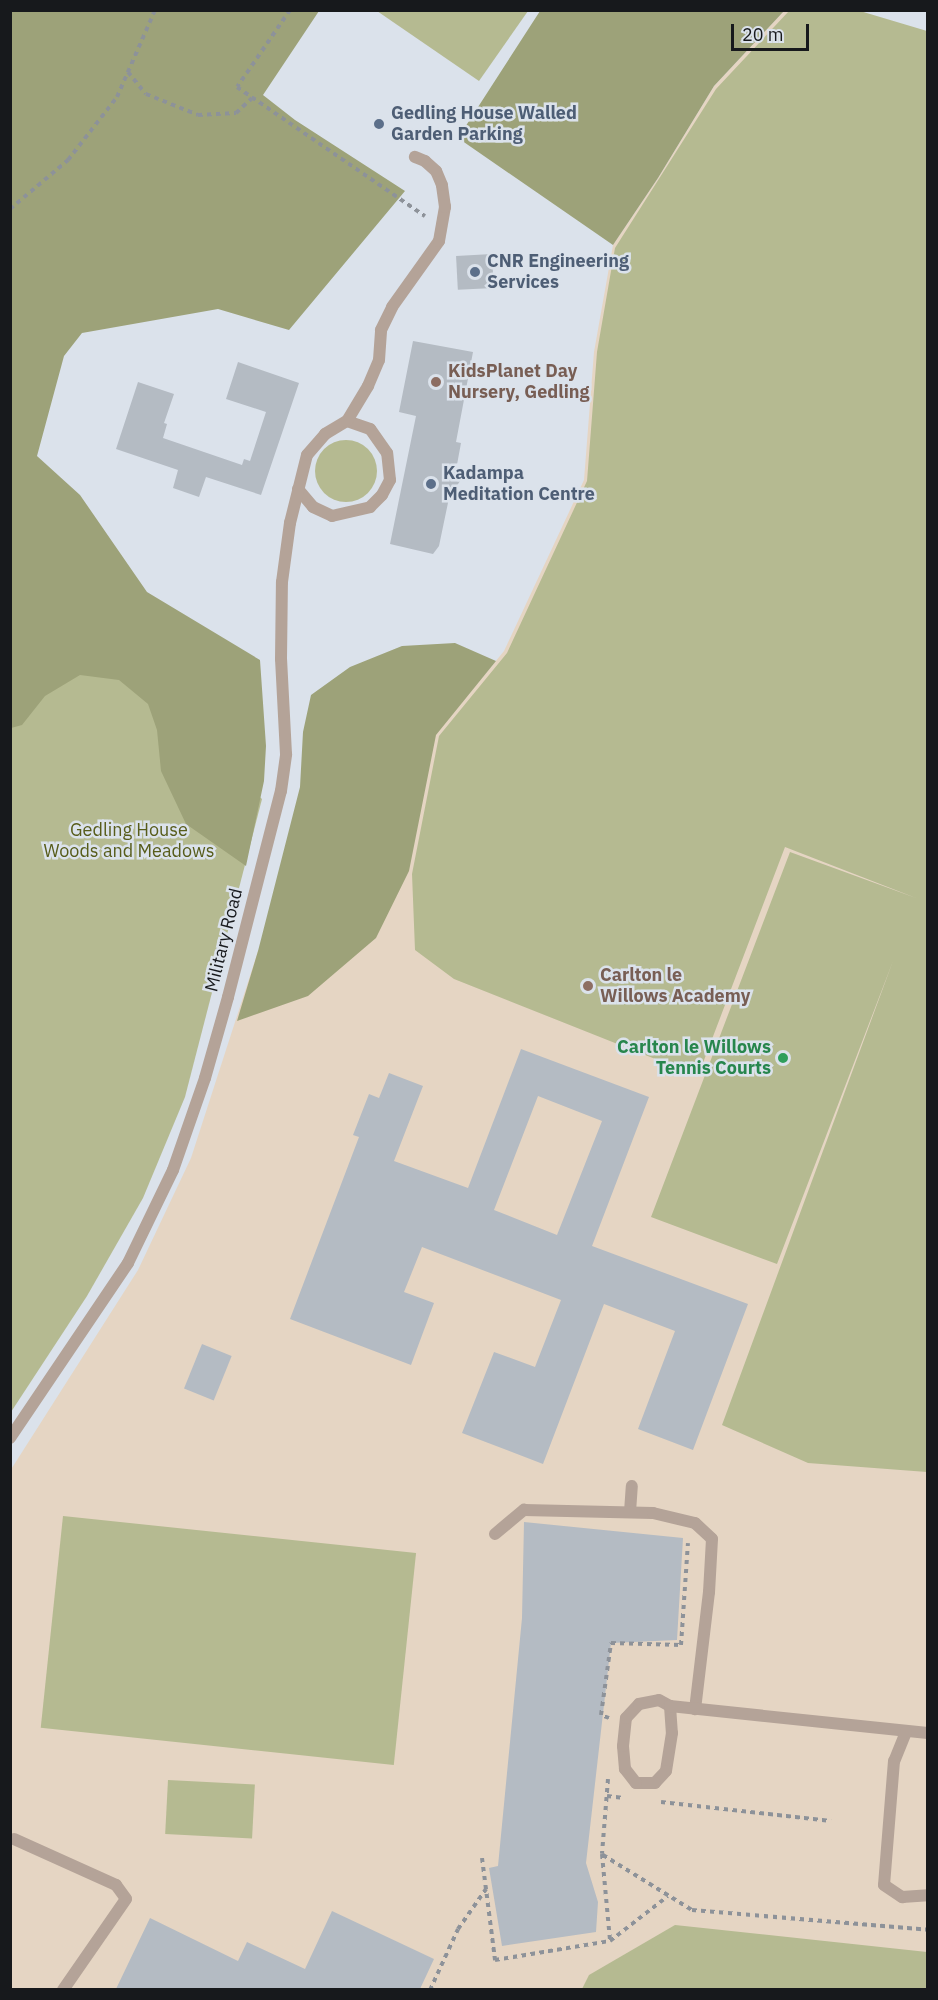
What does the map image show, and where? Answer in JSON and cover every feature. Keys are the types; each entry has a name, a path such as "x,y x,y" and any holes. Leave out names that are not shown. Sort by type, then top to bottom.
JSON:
{"lane":[{"path":"298,489 313,507 332,516 370,507 382,495 390,480 387,453 370,429 347,421 368,386 379,360 381,330 392,307 439,241 445,207 442,185 436,171 425,161 415,157"},
{"name":"Military Road","path":"10,1438 128,1263 173,1170 205,1078 281,791 286,754 282,582 290,522 307,455 324,434 347,421"},
{"path":"630,1512 632,1486"},
{"path":"495,1534 524,1510 653,1513 695,1523 712,1539 710,1592 695,1709"},
{"path":"670,1706 672,1733 666,1771 655,1783 636,1783 625,1769 623,1746 626,1718 639,1704 659,1700 670,1706 927,1733"},
{"path":"906,1732 894,1761 884,1885 902,1897 927,1895"},
{"path":"14,1839 116,1885 126,1899 63,1989"}],"path":[{"path":"10,209 68,160 117,97 155,10"},
{"path":"290,10 237,87 429,219 445,207"},
{"path":"128,72 146,94 198,115 236,113 252,98"},
{"path":"607,1796 630,1798"},
{"path":"653,1801 831,1821"},
{"path":"602,1854 692,1910 927,1930"},
{"path":"482,1858 495,1960 610,1941"},
{"path":"430,1989 458,1929 486,1889"}],"shaded area":[{"name":"Carlton le Willows Academy","path":"784,11 861,11 927,41 927,1989 11,1989 10,1471 138,1270 191,1158 258,951 504,651 584,480 594,352 613,245 658,178 714,86"}],"green space":[{"path":"11,10 319,11 263,95 295,120 405,191 289,330 218,309 82,333 64,356 37,456 80,495 147,592 260,660 266,746 264,781 246,866 186,824 161,771 157,730 148,704 119,680 80,675 45,696 22,725 11,728"},
{"path":"377,11 528,11 479,81"},
{"path":"540,11 784,11 714,86 658,178 613,245 458,138"},
{"path":"789,11 860,11 927,31 927,1472 808,1463 722,1425 893,961 777,1264 651,1217 790,852 916,898 785,847 698,1076 454,979 415,950 412,874 439,736 507,653 587,481 597,352 615,248 716,89"},
{"path":"346,440 368,449 377,471 368,493 346,502 324,493 315,471 324,449"},
{"name":"Gedling House Woods and Meadows","path":"11,581 262,799 185,1097 143,1198 87,1296 11,1412"},
{"path":"455,643 496,661 436,735 409,871 376,938 308,996 237,1021 258,951 300,787 303,732 311,695 350,667 402,646"},
{"path":"63,1516 416,1553 394,1765 41,1728"},
{"path":"168,1780 255,1785 252,1838 165,1834"},
{"path":"675,1925 927,1952 927,1989 582,1989 589,1975"}],"building":[{"name":"CNR Engineering Services","path":"492,254 494,288 458,290 456,256"},
{"path":"413,341 473,352 456,442 461,443 456,470 460,481 449,498 439,546 433,554 390,544 416,416 399,412"},
{"path":"238,362 299,383 261,495 206,477 199,497 173,488 178,470 116,449 138,382 174,394 164,423 167,424 163,438 242,465 244,459 250,461 266,412 226,399"},
{"path":"521,1049 649,1097 592,1246 748,1304 693,1450 638,1429 675,1331 604,1304 543,1464 462,1433 494,1352 535,1367 561,1300 422,1247 404,1292 434,1303 411,1365 290,1319 359,1137 353,1135 369,1094 379,1098 389,1073 423,1086 394,1161 468,1188","holes":["538,1096 602,1121 557,1235 494,1210"]},
{"path":"202,1344 232,1356 214,1400 184,1389"},
{"path":"524,1522 683,1538 677,1640 611,1643 586,1863 598,1902 596,1932 502,1946 489,1868 498,1866 522,1618"},
{"path":"332,1911 434,1959 420,1989 116,1989 150,1918 238,1961 247,1942 305,1969"}],"place":[{"name":"Gedling House Walled Garden Parking","path":"379,124"},
{"name":"CNR Engineering Services","path":"475,272"},
{"name":"KidsPlanet Day Nursery, Gedling","path":"436,382"},
{"name":"Kadampa Meditation Centre","path":"431,484"},
{"name":"Carlton le Willows Academy","path":"588,986"},
{"name":"Carlton le Willows Tennis Courts","path":"783,1058"}]}
